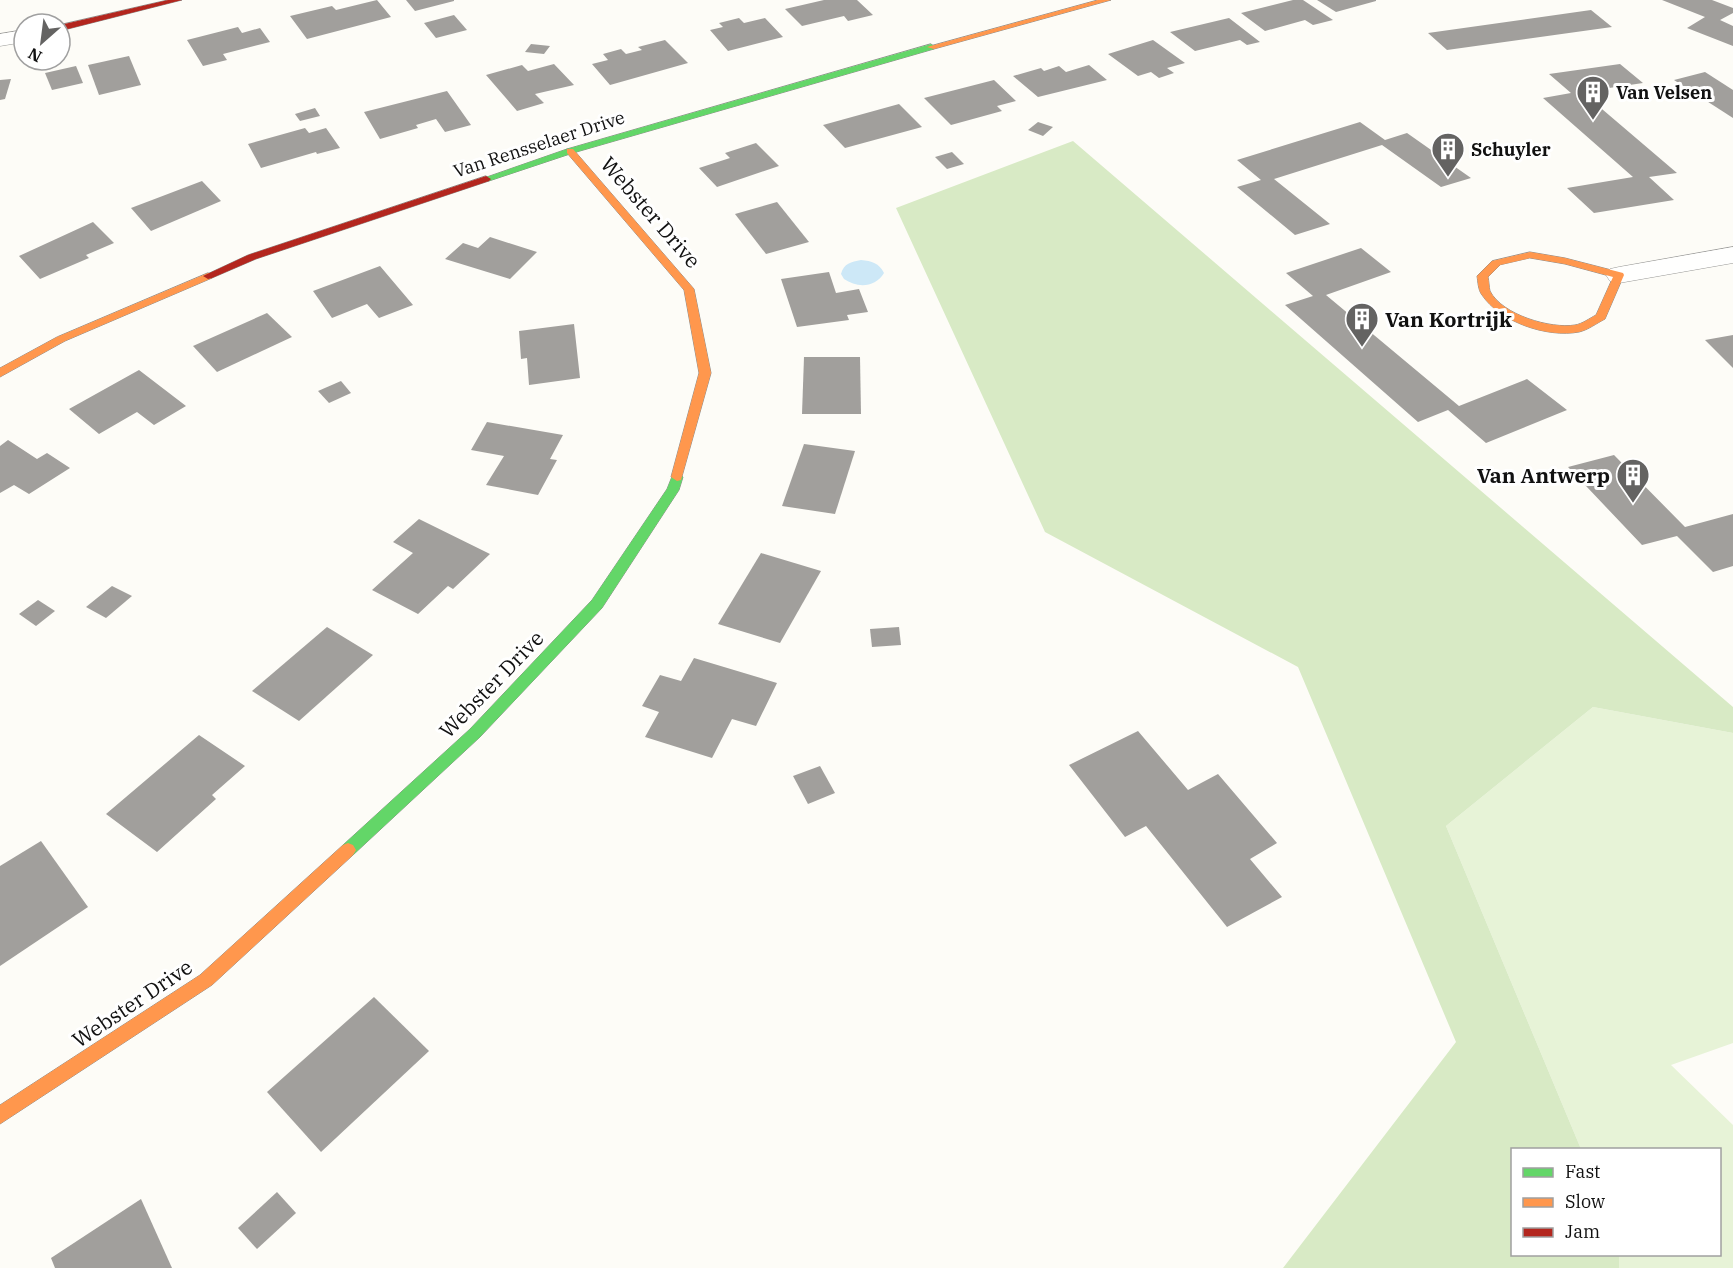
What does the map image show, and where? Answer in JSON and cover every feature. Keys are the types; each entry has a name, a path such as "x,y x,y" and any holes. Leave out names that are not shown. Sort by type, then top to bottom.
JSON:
{"street":[{"path":"72,25 178,0"},
{"name":"Van Rensselaer Drive","path":"0,373 61,339 252,257 570,151 969,36 1107,0"},
{"name":"Webster Drive","path":"0,1115 206,980 475,733 597,604 673,490 705,373 689,289 570,151"},
{"path":"1619,275 1611,288 1606,310 1600,318 1576,328 1540,326 1519,320 1501,310 1489,298 1482,286 1482,275 1489,265 1515,256 1530,255 1565,261 1619,275 1733,255"}],"green space":[{"path":"1073,141 1733,707 1733,733 1593,707 1446,826 1581,1148 1511,1148 1511,1256 1619,1256 1619,1268 1283,1268 1456,1042 1298,667 1045,532 896,208"},
{"path":"1593,707 1733,733 1733,1043 1671,1065 1733,1125 1733,1268 1619,1268 1619,1256 1721,1256 1721,1148 1581,1148 1446,826"}],"water":[{"path":"861,260 875,263 880,267 884,273 876,282 860,285 844,279 841,274 844,267 851,262"}],"building":[{"path":"377,0 391,17 307,39 290,16 332,6 336,10"},
{"path":"406,0 454,0 454,1 415,11"},
{"path":"824,0 857,0 873,15 848,21 844,16 802,26 785,9"},
{"path":"1293,0 1303,0 1333,20 1313,25 1305,20 1265,31 1241,13"},
{"path":"1317,0 1376,0 1376,1 1336,12"},
{"path":"1662,0 1712,0 1733,8 1733,13 1720,20 1733,26 1733,46 1687,28 1705,17"},
{"path":"1591,10 1612,27 1447,50 1428,33"},
{"path":"454,15 467,30 436,38 424,23"},
{"path":"739,18 744,23 765,18 783,37 728,51 710,30 723,27 719,23"},
{"path":"1229,18 1260,42 1247,45 1240,40 1195,51 1170,32"},
{"path":"238,27 242,33 260,28 270,42 223,54 227,60 203,66 187,40"},
{"path":"665,40 688,63 610,85 592,64 608,60 603,54 621,49 626,54 642,50 638,47"},
{"path":"1153,40 1185,63 1167,68 1174,73 1159,78 1151,72 1138,76 1108,54"},
{"path":"531,44 550,46 544,54 525,52"},
{"path":"129,56 141,85 99,95 88,65"},
{"path":"554,64 574,85 535,94 544,103 517,111 486,75 522,65 528,71"},
{"name":"Van Velsen","path":"1620,64 1643,83 1582,92 1677,173 1649,177 1674,200 1594,213 1567,188 1633,177 1543,98 1571,93 1549,74"},
{"path":"1089,65 1107,80 1038,97 1013,76 1041,68 1044,71 1059,66 1066,72"},
{"path":"76,66 83,83 52,90 45,73 72,72 72,67"},
{"path":"1705,72 1733,90 1733,118 1674,80"},
{"path":"11,79 5,99 0,100 0,80"},
{"path":"994,80 1016,101 997,106 1002,111 951,125 924,98"},
{"path":"447,91 471,125 445,132 436,119 416,125 418,128 380,139 364,112"},
{"path":"899,104 922,127 845,148 823,125"},
{"path":"315,108 320,116 300,121 295,114"},
{"path":"1038,122 1053,127 1043,136 1028,130"},
{"name":"Schuyler","path":"1360,122 1385,140 1407,133 1471,178 1441,187 1382,145 1274,179 1330,224 1295,235 1237,187 1261,180 1237,160"},
{"path":"305,128 309,133 326,128 340,148 317,154 316,152 261,168 248,144"},
{"path":"756,143 779,166 717,187 699,168 730,158 725,153"},
{"path":"952,152 964,164 947,169 935,157"},
{"path":"202,181 221,201 151,231 131,208"},
{"path":"777,202 809,242 766,254 735,214"},
{"path":"93,222 114,243 86,255 89,258 40,279 19,256"},
{"path":"490,237 537,252 510,279 445,259 463,243 478,248"},
{"name":"Van Kortrijk","path":"1361,248 1391,272 1326,295 1459,406 1527,379 1567,410 1486,443 1448,410 1418,422 1285,305 1313,296 1286,273"},
{"path":"380,266 413,305 379,318 367,304 332,318 313,291"},
{"path":"829,272 836,293 859,289 868,312 847,315 849,320 797,327 781,279"},
{"path":"267,313 292,337 217,372 193,346"},
{"path":"574,324 580,378 529,385 527,358 521,359 519,331"},
{"path":"1733,335 1733,368 1705,340"},
{"path":"804,357 860,357 861,414 802,414"},
{"path":"139,370 186,406 154,425 137,412 99,434 69,409"},
{"path":"341,381 351,393 329,403 318,391"},
{"path":"487,422 563,435 550,459 557,460 538,495 486,485 504,456 471,450"},
{"path":"8,440 37,459 47,453 70,468 29,494 14,485 0,493 0,446"},
{"path":"804,444 855,451 835,514 782,506"},
{"name":"Van Antwerp","path":"1614,455 1685,527 1733,514 1733,566 1713,572 1677,536 1642,545 1568,467"},
{"path":"419,519 490,554 453,589 448,586 418,614 372,590 413,553 393,542"},
{"path":"761,553 821,571 780,643 718,624"},
{"path":"112,586 132,596 106,618 86,607"},
{"path":"38,600 55,611 36,626 19,614"},
{"path":"327,627 373,655 299,721 252,691"},
{"path":"899,627 901,645 872,647 870,629"},
{"path":"694,658 777,683 756,726 732,719 712,758 645,737 659,712 642,706 660,675 681,681"},
{"path":"1138,731 1188,790 1218,774 1277,843 1250,859 1282,897 1227,927 1146,826 1125,837 1069,765"},
{"path":"199,735 245,766 212,795 216,799 157,852 106,814"},
{"path":"820,766 835,793 808,804 793,776"},
{"path":"41,841 88,907 0,966 0,866"},
{"path":"374,997 429,1051 321,1152 267,1092"},
{"path":"277,1192 296,1213 257,1249 238,1228"},
{"path":"141,1199 172,1268 55,1268 51,1258"}],"traffic: fast":[{"path":"486,179 570,151 931,47"},
{"path":"348,850 475,733 597,604 673,490 677,477"}],"traffic: slow":[{"path":"931,47 1107,0"},
{"path":"570,151 689,289 705,373 677,477"},
{"path":"1530,255 1565,261 1619,275 1611,289 1601,317 1578,328 1551,329 1524,321 1501,308 1485,292 1482,276 1496,263 1530,255"},
{"path":"0,373 61,339 208,276"},
{"path":"0,1115 206,980 348,850"}],"traffic: jam":[{"path":"72,25 178,0"},
{"path":"208,276 252,257 486,179"}],"place":[{"name":"Van Velsen","path":"1593,121"},
{"name":"Schuyler","path":"1448,178"},
{"name":"Van Kortrijk","path":"1362,348"},
{"name":"Van Antwerp","path":"1633,504"}]}
